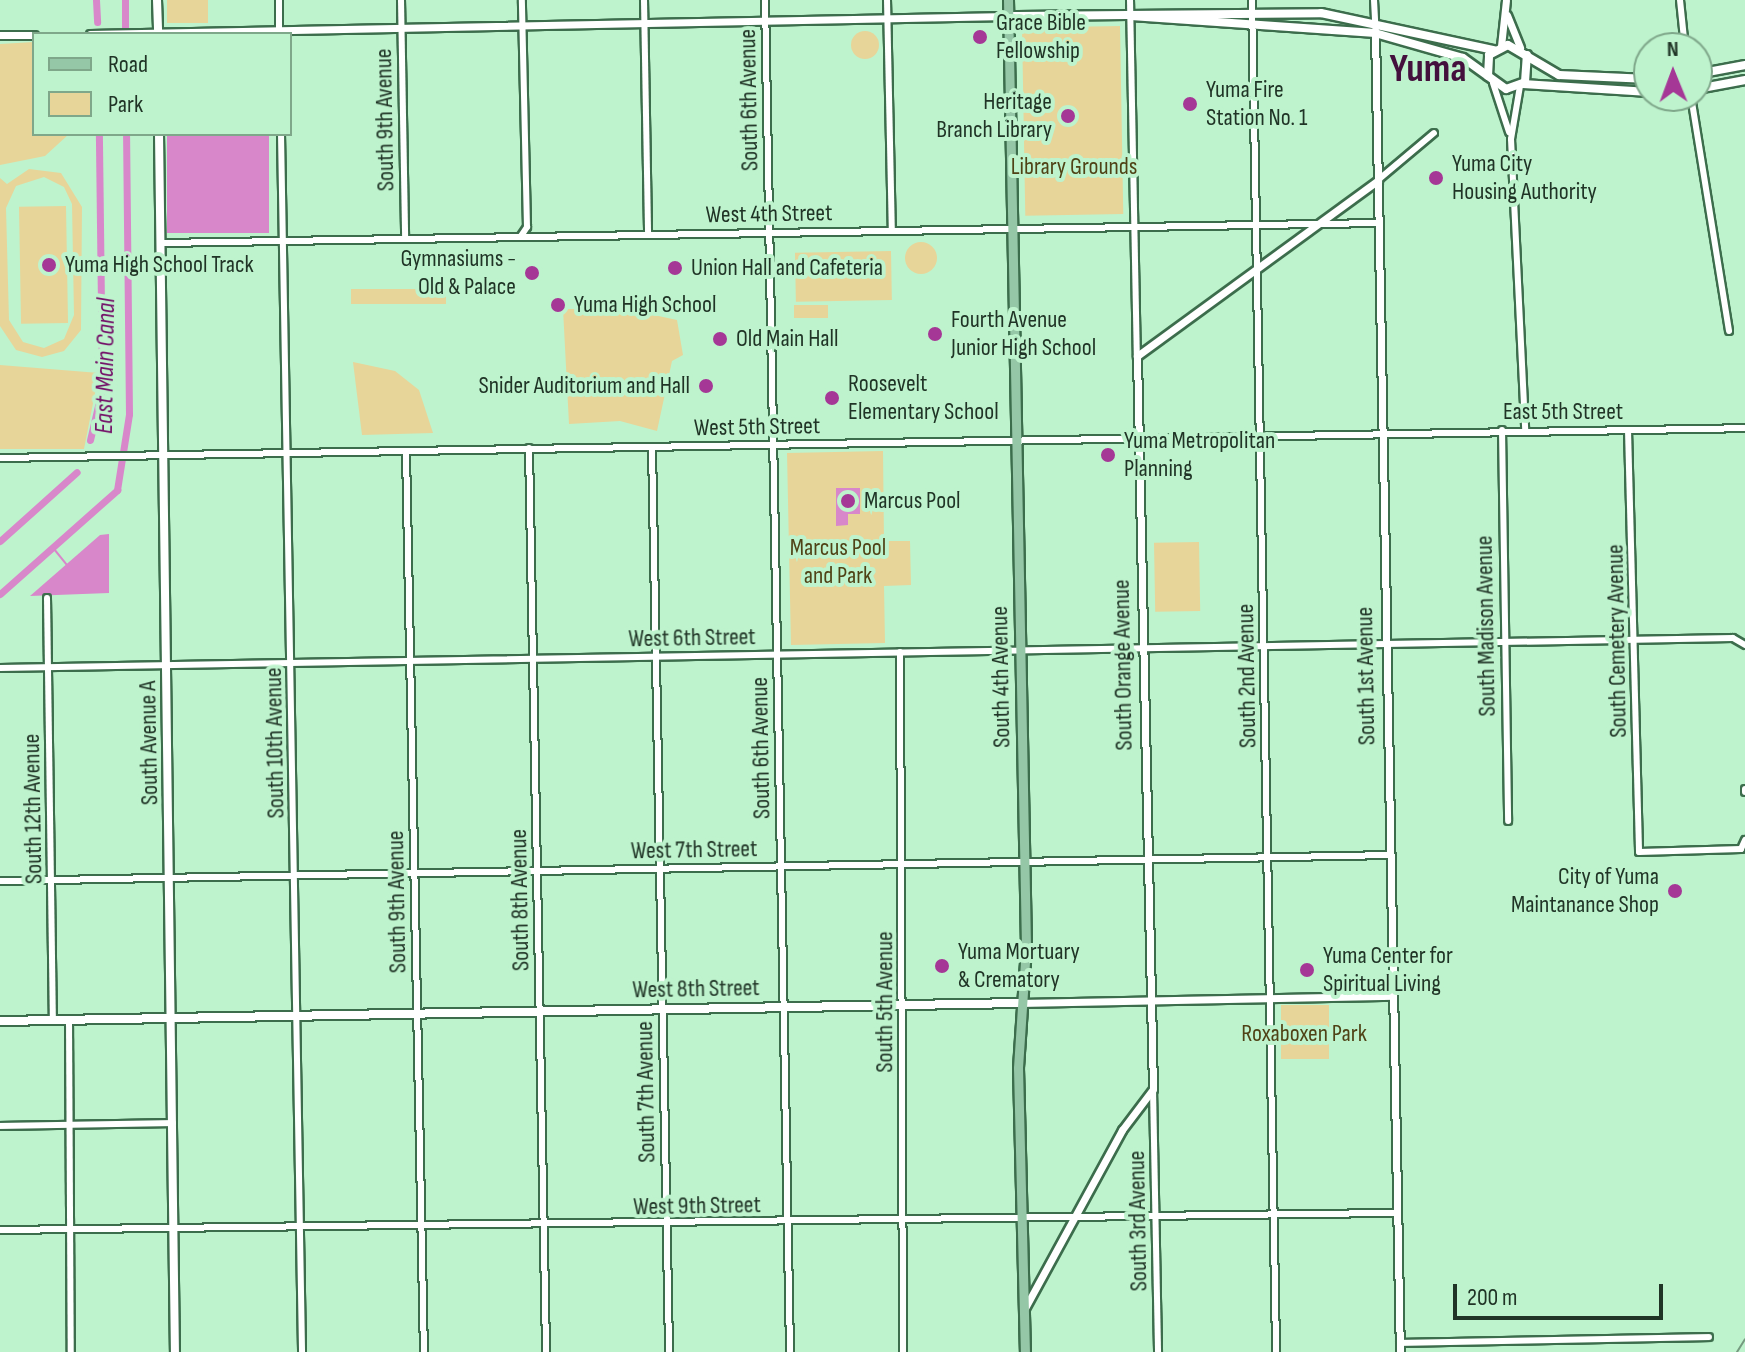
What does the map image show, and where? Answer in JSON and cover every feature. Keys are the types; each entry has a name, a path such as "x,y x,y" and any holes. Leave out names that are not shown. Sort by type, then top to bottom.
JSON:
{"main road":[{"path":"157,0 158,32"},
{"name":"South 4th Avenue","path":"1008,0 1024,862 1025,1352"},
{"path":"1008,16 1253,12 1375,21 1498,48 1520,48 1559,75 1633,78"},
{"path":"1131,15 1375,33 1463,58 1491,81 1633,91"},
{"path":"1491,81 1498,48"},
{"path":"1521,85 1527,55"},
{"path":"1713,71 1745,65"},
{"path":"1713,86 1745,80"},
{"name":"South Avenue A","path":"159,136 175,1352"},
{"name":"West 8th Street","path":"0,1021 1023,1003"}],"street":[{"path":"279,0 279,32 1008,16"},
{"name":"South 9th Avenue","path":"401,0 405,239"},
{"path":"521,236 527,227 522,0"},
{"path":"644,0 648,234"},
{"name":"South 6th Avenue","path":"765,0 790,1352"},
{"path":"887,0 892,230"},
{"path":"1130,0 1137,356"},
{"name":"South 2nd Avenue","path":"1252,0 1276,1352"},
{"name":"South 1st Avenue","path":"1374,0 1400,1348"},
{"path":"1506,0 1507,13 1520,48"},
{"path":"1680,0 1683,32"},
{"path":"1498,48 1507,13"},
{"path":"0,35 32,35"},
{"path":"1491,81 1511,139"},
{"path":"1521,85 1511,139 1525,430"},
{"path":"1694,112 1729,331"},
{"path":"1137,356 1378,180 1434,133"},
{"name":"South 10th Avenue","path":"281,136 302,1352"},
{"name":"West 4th Street","path":"161,243 1378,223"},
{"name":"South Orange Avenue","path":"1137,356 1153,1089"},
{"name":"East 5th Street","path":"1382,433 1745,428"},
{"name":"South Madison Avenue","path":"1502,430 1508,821"},
{"name":"South Cemetery Avenue","path":"1628,430 1636,640 1639,852 1741,849 1745,840"},
{"name":"West 5th Street","path":"0,458 1382,433"},
{"name":"South 7th Avenue","path":"652,447 669,1352"},
{"name":"South 8th Avenue","path":"529,448 546,1352"},
{"name":"South 9th Avenue","path":"406,451 424,1352"},
{"name":"South 12th Avenue","path":"47,598 53,1020"},
{"name":"West 6th Street","path":"0,668 1265,645 1636,640 1743,643"},
{"name":"South 5th Avenue","path":"900,652 904,1005 900,1221 903,1352"},
{"name":"West 7th Street","path":"0,881 1389,855"},
{"name":"West 8th Street","path":"1023,1003 1392,996"},
{"path":"69,1020 71,1352"},
{"path":"1025,1309 1075,1218 1153,1089"},
{"name":"South 3rd Avenue","path":"1153,1089 1158,1352"},
{"path":"0,1126 173,1123"},
{"name":"West 9th Street","path":"0,1230 174,1232 1395,1213"},
{"path":"1400,1348 1709,1337"}],"green space":[{"path":"167,0 208,0 208,23 167,23"},
{"name":"Library Grounds","path":"1120,26 1123,214 1025,216 1022,28"},
{"path":"865,31 875,35 879,45 875,55 865,59 855,55 851,45 855,35"},
{"path":"32,42 32,136 67,136 45,156 0,165 0,44"},
{"path":"29,169 61,173 82,207 81,330 64,351 42,357 16,350 0,326 0,178 7,184","holes":["44,177 64,187 72,204 74,315 64,339 44,348 23,342 9,320 6,208 16,186"]},
{"path":"66,206 68,323 21,324 19,207"},
{"path":"921,242 933,246 937,258 933,270 921,274 909,270 905,258 909,246"},
{"path":"891,251 892,300 796,302 795,253"},
{"path":"351,289 446,289 446,304 351,304"},
{"path":"794,305 828,305 828,318 794,318"},
{"path":"563,309 626,309 677,320 683,355 672,361 657,431 620,421 569,424"},
{"path":"353,362 395,371 419,390 433,433 362,435"},
{"path":"0,365 99,373 84,449 0,449"},
{"name":"Marcus Pool and Park","path":"883,451 884,541 910,541 911,585 884,586 885,643 791,645 787,453"},
{"path":"1199,542 1200,611 1155,612 1154,543"},
{"name":"Roxaboxen Park","path":"1281,1005 1329,1005 1329,1059 1281,1059"}],"shaded area":[{"path":"167,136 269,136 269,233 167,233"},
{"name":"Marcus Pool","path":"836,488 860,488 860,514 848,514 848,525 836,526"},
{"path":"109,534 109,593 30,596 100,535"}],"waterway":[{"path":"96,0 97,22"},
{"name":"East Main Canal","path":"125,0 125,32"},
{"path":"90,440 102,389 99,136"},
{"name":"East Main Canal","path":"0,594 117,490 129,414 126,136"},
{"path":"0,541 77,472"},
{"path":"54,549 68,566"}],"railway":[{"path":"1737,1352 1745,1339"}],"place":[{"name":"Grace Bible Fellowship","path":"980,37"},
{"name":"Yuma Fire Station No. 1","path":"1190,104"},
{"name":"Heritage Branch Library","path":"1068,116"},
{"name":"Yuma City Housing Authority","path":"1436,178"},
{"name":"Yuma High School Track","path":"49,265"},
{"name":"Union Hall and Cafeteria","path":"675,268"},
{"name":"Gymnasiums - Old & Palace","path":"532,273"},
{"name":"Yuma High School","path":"558,305"},
{"name":"Fourth Avenue Junior High School","path":"935,334"},
{"name":"Old Main Hall","path":"720,339"},
{"name":"Snider Auditorium and Hall","path":"706,386"},
{"name":"Roosevelt Elementary School","path":"832,398"},
{"name":"Yuma Metropolitan Planning","path":"1108,455"},
{"name":"Marcus Pool","path":"848,501"},
{"name":"City of Yuma Maintanance Shop","path":"1675,891"},
{"name":"Yuma Mortuary & Crematory","path":"942,966"},
{"name":"Yuma Center for Spiritual Living","path":"1307,970"}],"district":[{"name":"Yuma","path":"1428,69"}]}
